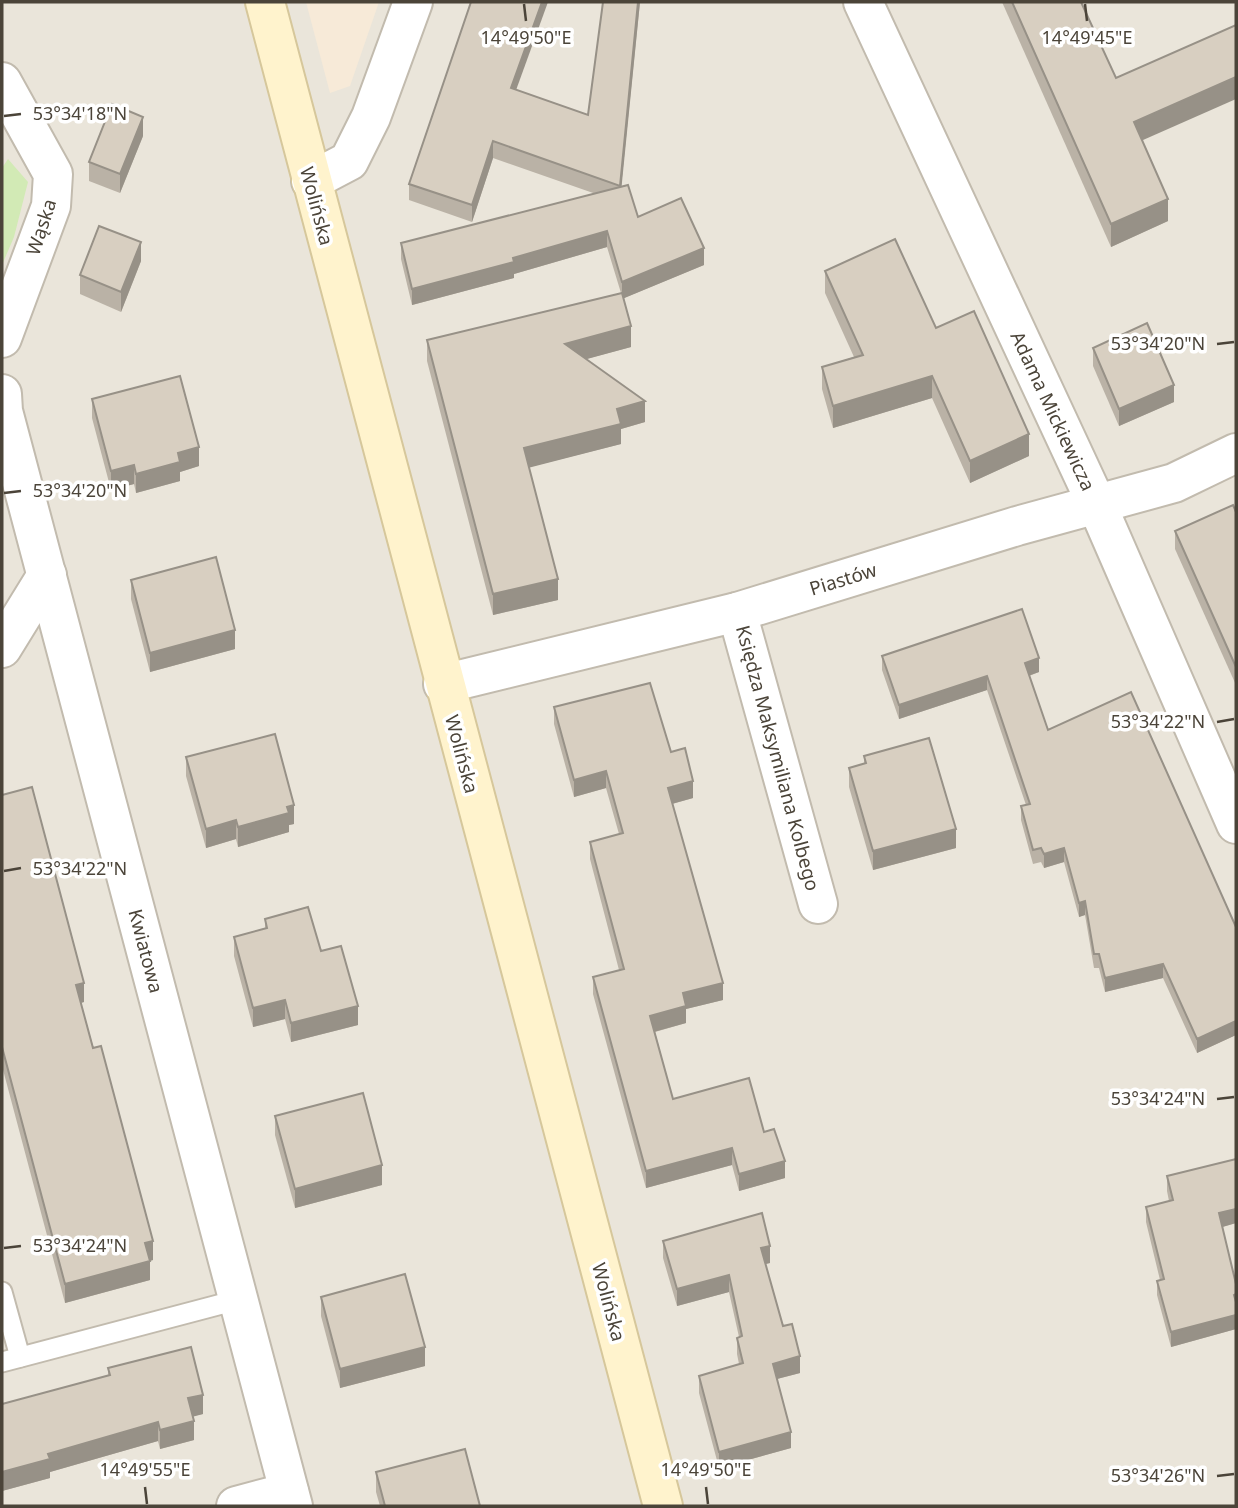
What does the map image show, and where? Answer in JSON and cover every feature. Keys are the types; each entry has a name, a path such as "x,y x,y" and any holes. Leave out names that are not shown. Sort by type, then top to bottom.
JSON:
{"street":[{"name":"Wolińska","path":"265,2 443,684 663,1506"},
{"path":"311,181 349,161 371,117 413,2"},
{"name":"Adama Mickiewicza","path":"863,2 1097,505 1236,824"},
{"name":"Wąska","path":"2,82 53,174 53,190 51,206 2,338"},
{"name":"Kwiatowa","path":"2,394 47,575 291,1499"},
{"name":"Piastów","path":"443,684 737,611 1174,482 1236,453"},
{"path":"2,648 47,575"},
{"name":"Księdza Maksymiliana Kolbego","path":"737,611 818,904"},
{"path":"236,1506 291,1499"}],"lane":[{"path":"2,1292 11,1359 237,1300"}],"shaded area":[{"path":"2,2 1236,2 1236,1506 2,1506"},
{"path":"306,2 379,2 350,86 330,93"}],"green space":[{"path":"8,159 28,182 14,237 2,265 2,168"}],"building":[{"path":"471,2 542,2 511,88 588,115 603,2 638,2 620,186 493,141 472,205 409,184"},
{"path":"1012,2 1081,2 1116,78 1236,25 1236,77 1134,122 1168,199 1111,224"},
{"path":"112,104 143,117 120,174 89,162"},
{"path":"628,185 638,217 681,198 704,248 622,282 607,231 513,258 514,262 412,289 401,243"},
{"path":"99,226 141,242 121,292 80,275"},
{"path":"895,239 936,328 974,311 1029,434 970,461 932,376 833,406 822,367 863,355 825,271"},
{"path":"622,293 631,326 565,344 645,401 617,409 621,424 524,448 558,579 493,594 427,340"},
{"path":"1147,323 1174,385 1119,409 1093,348"},
{"path":"180,376 199,447 178,453 180,462 136,474 134,465 111,471 92,399"},
{"path":"1233,505 1236,512 1236,667 1175,531"},
{"path":"216,557 235,630 150,653 131,580"},
{"path":"1022,609 1039,658 1025,663 1048,730 1131,692 1236,927 1236,1021 1197,1039 1163,964 1105,978 1099,954 1094,954 1085,901 1079,903 1064,848 1044,854 1041,848 1033,850 1021,806 1030,804 987,676 899,705 882,656"},
{"path":"650,683 671,752 685,748 693,781 668,788 723,983 683,993 686,1006 650,1016 673,1099 749,1078 764,1132 774,1129 785,1161 739,1174 732,1148 646,1171 593,977 624,969 590,842 623,833 606,771 574,780 554,707"},
{"path":"275,734 294,805 287,807 289,813 238,827 236,820 206,829 186,757"},
{"path":"929,738 956,829 873,851 849,768 866,763 864,756"},
{"path":"32,787 84,983 76,985 93,1048 101,1046 153,1241 145,1243 150,1261 65,1284 2,1047 2,795"},
{"path":"308,907 321,951 341,946 358,1006 291,1023 285,1000 253,1008 234,937 267,928 265,919"},
{"path":"363,1093 382,1165 295,1189 275,1116"},
{"path":"1236,1159 1236,1209 1219,1213 1236,1284 1236,1315 1171,1332 1157,1281 1164,1279 1146,1207 1173,1200 1167,1176"},
{"path":"762,1213 770,1246 761,1248 783,1326 792,1324 800,1356 773,1364 791,1432 719,1452 699,1376 743,1363 737,1338 742,1336 729,1275 677,1289 663,1241"},
{"path":"405,1274 425,1347 340,1369 321,1297"},
{"path":"191,1347 203,1395 188,1398 194,1421 160,1430 158,1422 48,1454 50,1459 2,1472 2,1404 110,1375 108,1368"},
{"path":"465,1449 480,1506 385,1506 376,1472"}]}
